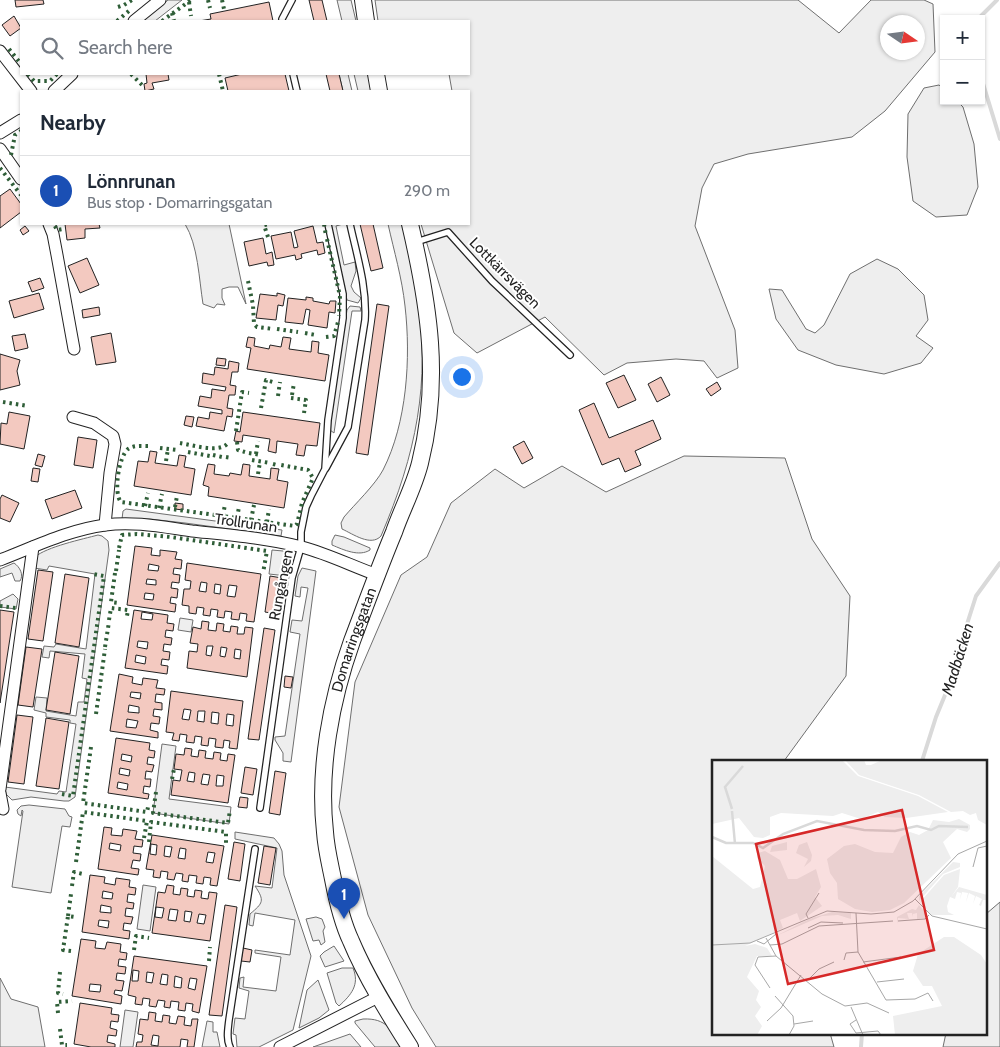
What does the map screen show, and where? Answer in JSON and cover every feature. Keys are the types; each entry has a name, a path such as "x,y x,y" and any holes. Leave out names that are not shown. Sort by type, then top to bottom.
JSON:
{"street":[{"path":"135,20 160,0"},
{"path":"0,52 30,90"},
{"path":"55,90 71,75"},
{"path":"376,75 379,90"},
{"path":"0,133 20,121"},
{"path":"0,149 20,178"},
{"path":"49,225 58,256 74,349"},
{"name":"Domarringsgatan","path":"410,225 429,321 431,380 429,409 420,464 340,676 330,718 324,774 323,810 338,904 350,939 369,978 410,1047"},
{"path":"72,417 94,423 113,436 115,444 105,525"},
{"name":"Trollrunan","path":"0,560 55,538 105,525 150,525 271,541 301,547 325,554 377,575"},
{"path":"0,789 33,547"},
{"path":"0,793 3,809"},
{"path":"280,1047 380,996"}],"lane":[{"path":"282,20 292,0"},
{"path":"293,75 297,90"},
{"name":"Rungången","path":"260,808 292,578 301,547 306,507 325,470 328,420 343,318 344,302 328,225"},
{"path":"325,470 348,428 365,320 366,304 363,283 350,225"},
{"name":"Lottkärrsvägen","path":"414,242 448,232 492,281 570,355"},
{"path":"230,1047 228,1042 229,1020 255,849"}],"shaded area":[{"path":"168,0 182,0 156,20 144,20"},
{"path":"337,0 351,0 356,20 342,20"},
{"path":"375,0 798,0 839,33 871,0 924,0 933,4 935,52 885,111 852,137 748,154 714,164 702,188 695,226 735,330 738,368 717,378 704,361 676,359 627,363 604,375 545,317 477,353 454,333 421,225 470,225 470,90 452,90 449,75 470,75 470,20 378,20"},
{"path":"339,75 348,75 352,90 343,90"},
{"path":"354,75 368,75 372,90 358,90"},
{"path":"939,85 940,105 961,105 963,107 974,144 978,187 967,215 936,217 913,201 907,157 908,114 924,88"},
{"path":"186,225 229,225 246,304 238,287 229,287 222,289 222,298 225,305 217,304 214,308 203,304 195,252"},
{"path":"331,225 340,225 336,226 344,265 355,262 356,271 351,286 354,292 361,298 358,303 347,300"},
{"path":"388,225 402,225 414,277 421,327 421,388 411,447 393,506 381,536 377,539 367,540 342,529 341,523 383,470 397,432 402,411 407,368 407,326 402,285"},
{"path":"877,259 898,269 924,295 928,320 916,336 933,348 921,363 884,374 836,365 798,350 776,319 769,289 782,290 806,329 815,333 824,325 850,274"},
{"path":"350,306 360,307 361,311 352,311 334,433 329,427 347,310"},
{"path":"684,456 785,458 812,539 850,596 846,676 785,760 712,760 712,1034 830,1034 834,1047 436,1047 412,1008 368,915 339,807 355,682 401,575 427,557 451,503 495,469 524,488 562,466 606,492"},
{"path":"126,509 282,530 281,536 150,519 122,519 123,511"},
{"path":"98,535 108,541 109,550 75,797 69,801 31,797 12,800 6,794 5,787 57,794 59,791 66,792 76,724 70,723 70,720 46,717 46,713 34,710 36,697 47,698 46,711 76,716 78,702 84,702 87,679 82,678 85,654 50,651 49,658 42,657 44,646 54,647 56,644 86,649 95,574 49,566 47,570 34,568 35,557 56,547"},
{"path":"335,535 370,548 370,550 356,553 332,545"},
{"path":"272,550 283,551 289,556 288,563 291,564 287,576 269,574"},
{"path":"14,563 21,571 20,581 15,581 12,573 0,577 0,569"},
{"path":"302,568 316,571 291,762 283,761 283,753 275,737 285,736 300,634 290,632 292,620 302,621 308,588 301,587 300,597 295,596 298,576"},
{"path":"13,594 18,599 16,609 0,607 0,601"},
{"path":"180,618 193,620 191,632 178,630"},
{"path":"162,744 176,746 169,799 231,807 229,824 153,813"},
{"path":"29,805 65,809 69,816 72,817 70,827 62,826 51,893 12,887 23,811 21,816 17,810 21,806"},
{"path":"235,832 274,838 279,844 282,851 284,875 311,956 293,1030 259,1047 237,1047 236,1035 233,1034 235,1018 245,1019 249,991 239,988 240,978 244,977 243,987 276,991 281,957 255,953 255,950 290,955 295,920 255,913 253,926 249,925 250,914 258,907 261,901 255,886 272,888 277,848 235,839"},
{"path":"143,885 156,887 150,931 137,929"},
{"path":"1000,902 1000,1047 943,1047 946,1034 988,1034 988,912"},
{"path":"316,917 322,919 325,927 323,931 325,942 321,945 319,940 313,941 306,919"},
{"path":"334,946 344,961 325,967 320,956"},
{"path":"342,968 353,968 355,985 351,994 339,1006 336,1003 327,973"},
{"path":"0,978 11,999 38,1007 45,1047 0,1047"},
{"path":"318,980 329,1010 319,1018 299,1028 307,990"},
{"path":"125,1010 138,1012 133,1047 120,1047"},
{"path":"371,1019 388,1026 403,1047 375,1047 355,1023 355,1021"},
{"path":"207,1021 213,1022 213,1032 217,1032 220,1047 202,1047"},
{"path":"350,1034 361,1047 313,1047"}],"building":[{"path":"15,0 43,0 44,4 16,7"},
{"path":"309,0 322,0 327,20 314,20"},
{"path":"269,2 273,20 205,20 211,19 210,14"},
{"path":"14,16 20,29 10,36 2,25"},
{"path":"146,75 168,75 169,80 152,83 154,89 145,90 144,84 147,83"},
{"path":"238,75 285,75 289,90 228,90 225,78"},
{"path":"326,75 339,75 343,90 330,90"},
{"path":"10,189 20,203 20,213 0,228 0,196"},
{"path":"65,225 99,225 100,228 85,229 85,238 67,240"},
{"path":"360,225 373,225 383,268 371,271"},
{"path":"25,226 29,231 23,235 20,230"},
{"path":"313,226 317,243 323,242 325,253 318,255 317,250 301,254 302,258 296,260 295,255 276,259 271,236 291,232 294,248 298,247 294,231"},
{"path":"263,238 266,254 272,252 274,265 268,266 267,262 249,266 244,242"},
{"path":"87,258 99,285 80,293 68,266"},
{"path":"40,278 44,288 32,292 28,282"},
{"path":"39,293 44,309 14,318 9,301"},
{"path":"277,293 285,295 283,306 278,305 276,320 256,318 260,294 277,296"},
{"path":"306,297 313,298 313,301 329,304 330,301 336,301 335,313 329,312 327,328 308,325 310,310 306,309 303,324 285,322 288,298 306,300"},
{"path":"377,304 389,306 368,455 356,453"},
{"path":"99,307 100,315 83,318 82,310"},
{"path":"111,333 116,362 96,365 91,337"},
{"path":"25,334 28,348 15,351 12,336"},
{"path":"248,337 255,338 254,346 269,349 270,345 281,347 283,337 291,338 289,349 311,352 312,341 319,342 318,353 329,355 325,381 247,369 251,348 246,347"},
{"path":"0,354 20,360 17,371 20,385 0,390"},
{"path":"217,358 226,359 225,366 216,365"},
{"path":"229,361 239,363 238,372 232,372 230,385 236,386 235,395 229,395 227,408 233,409 232,417 227,416 224,431 196,426 198,417 209,419 210,412 222,414 222,410 198,406 200,396 211,398 212,389 225,391 226,387 202,383 203,373 214,375 215,367 228,369"},
{"path":"624,375 636,400 618,408 606,383"},
{"path":"661,377 670,395 657,402 648,384"},
{"path":"717,382 721,389 711,396 706,389"},
{"path":"594,403 609,438 653,420 661,439 635,451 641,465 625,472 619,458 602,465 579,410"},
{"path":"9,412 30,416 24,449 0,444 1,423 7,424"},
{"path":"243,412 320,423 317,446 306,445 304,456 296,455 298,444 277,441 276,453 268,451 270,439 243,435 242,442 234,441 236,431 240,432"},
{"path":"186,416 194,417 192,427 184,425"},
{"path":"78,437 97,440 93,468 74,465"},
{"path":"524,441 533,458 522,464 513,447"},
{"path":"150,451 157,452 155,463 177,466 179,455 186,456 184,467 195,469 191,495 134,486 138,461 148,462"},
{"path":"38,454 45,456 42,467 35,465"},
{"path":"208,464 215,465 214,474 229,476 230,473 241,475 243,464 250,465 249,476 270,479 271,468 279,469 277,480 288,482 284,508 208,496 209,487 203,485"},
{"path":"33,468 40,469 38,482 31,481"},
{"path":"75,490 82,508 52,519 45,500"},
{"path":"2,495 19,503 10,522 0,518 0,499"},
{"path":"175,503 183,504 183,510 175,509"},
{"path":"135,546 152,548 151,555 160,556 160,550 177,552 175,559 182,560 181,569 174,568 173,574 180,575 179,583 172,582 171,588 178,589 177,598 171,597 170,603 176,604 175,612 127,605","holes":["149,564 159,566 158,571 148,570","147,579 156,580 156,585 146,584","145,593 154,594 153,600 144,599"]},
{"path":"187,563 261,574 254,622 246,621 247,614 240,613 239,620 231,619 232,612 225,611 224,618 217,617 218,610 211,609 210,616 203,615 204,608 197,607 196,614 189,613 189,606 182,605 184,589 190,589 191,581 185,580","holes":["201,582 207,583 206,592 199,591","215,584 221,585 220,594 214,593","229,585 237,586 235,597 227,596"]},
{"path":"38,570 53,572 43,641 28,639"},
{"path":"65,574 89,578 79,647 55,643"},
{"path":"270,576 282,578 277,614 265,612"},
{"path":"0,610 14,612 0,703"},
{"path":"134,610 168,615 167,623 174,624 173,631 166,630 165,637 172,638 171,645 164,644 163,651 170,652 169,660 162,659 161,665 168,666 167,674 125,668","holes":["142,612 153,614 152,620 141,619","138,641 148,642 147,649 137,647","136,655 146,657 145,664 135,662"]},
{"path":"202,621 209,622 208,630 216,631 217,623 224,624 223,631 230,632 231,626 238,627 237,634 244,634 245,627 253,628 247,677 187,668 189,651 197,652 198,644 190,643 193,627 201,629","holes":["207,646 213,646 211,656 206,655","221,647 227,648 225,657 220,656","235,649 241,650 240,659 234,658"]},
{"path":"264,628 275,630 259,740 248,739"},
{"path":"26,647 42,649 33,707 18,705"},
{"path":"55,652 79,656 70,714 46,710"},
{"path":"119,674 133,677 132,683 142,685 143,678 158,680 156,688 165,689 164,695 156,694 155,702 162,703 162,710 154,709 153,716 160,717 159,724 151,723 150,730 158,732 158,738 110,731","holes":["131,692 141,693 140,699 130,697","129,705 139,707 139,713 128,712","127,719 138,721 136,728 126,727"]},
{"path":"285,676 293,677 291,688 284,687"},
{"path":"171,691 243,701 237,749 229,748 230,741 224,740 223,748 215,747 216,739 209,738 208,746 201,745 202,737 195,736 194,743 186,742 187,735 180,734 179,741 172,740 174,733 166,732","holes":["184,709 191,710 189,720 182,719","198,711 205,711 204,722 197,721","212,712 219,713 218,724 211,723","227,714 234,715 233,726 226,725"]},
{"path":"17,715 33,717 24,784 8,782"},
{"path":"46,718 69,722 59,789 36,786"},
{"path":"116,738 150,743 149,750 155,751 154,758 148,757 147,764 154,765 152,772 146,771 145,779 151,779 150,787 144,786 143,793 149,794 148,799 108,793","holes":["122,754 132,756 131,762 121,760","120,768 130,770 129,776 119,774","118,782 128,784 127,790 117,788"]},
{"path":"185,748 192,749 191,756 198,757 199,750 206,751 205,758 213,759 214,752 221,753 220,760 227,761 228,754 235,755 228,803 171,795 173,780 180,781 182,770 174,769 176,754 184,755","holes":["189,772 195,773 194,782 187,781","203,774 210,775 208,785 201,784","217,775 224,776 223,786 216,786"]},
{"path":"245,767 257,769 253,795 241,793"},
{"path":"275,771 286,773 280,815 269,813"},
{"path":"240,797 248,798 247,808 238,807"},
{"path":"104,827 112,828 111,835 122,836 123,829 137,831 135,839 143,840 142,847 134,846 133,853 141,854 140,861 133,860 131,868 139,869 138,875 98,869","holes":["110,843 121,845 120,851 109,849"]},
{"path":"152,835 224,846 217,886 210,885 211,878 204,877 203,884 196,883 197,876 189,875 188,882 182,881 183,874 176,873 174,880 167,879 168,872 161,871 160,878 153,877 154,870 146,869","holes":["151,844 157,845 156,855 150,854","165,846 172,847 170,857 164,856","180,848 186,849 185,859 178,858","208,852 215,853 213,863 206,862"]},
{"path":"234,842 245,844 240,881 228,879"},
{"path":"264,846 276,848 270,885 258,883"},
{"path":"90,875 105,877 104,883 115,885 116,878 130,880 129,887 136,888 135,895 128,894 127,902 134,903 133,909 126,908 125,916 133,917 131,924 124,923 123,930 130,931 129,939 82,932","holes":["103,891 113,893 112,899 102,898","101,905 111,907 111,913 100,912","99,920 109,921 108,928 98,926"]},
{"path":"167,885 174,886 173,894 180,895 181,888 188,889 187,896 194,897 195,890 202,891 201,898 208,899 209,892 217,893 210,941 152,933 158,892 165,893","holes":["156,907 164,908 162,918 155,917","170,909 178,910 176,921 168,920","185,911 192,912 190,922 184,921","199,914 206,915 204,924 197,923"]},
{"path":"225,905 237,907 222,1016 209,1015"},
{"path":"81,939 96,941 95,948 105,949 107,942 121,944 120,952 127,953 126,960 119,959 118,966 126,967 125,974 117,973 116,980 124,981 122,991 115,990 114,994 122,996 121,1004 72,996","holes":["90,984 101,985 100,992 89,991"]},
{"path":"243,948 252,950 250,962 241,961"},
{"path":"134,956 207,966 199,1013 192,1011 193,1004 186,1003 185,1011 178,1010 179,1002 171,1001 170,1008 164,1007 165,1001 158,1000 156,1007 149,1006 150,999 143,998 142,1005 135,1004 136,997 128,995","holes":["133,970 139,971 138,981 132,981","147,972 154,973 152,983 146,982","162,974 168,975 167,985 160,984","175,976 182,978 181,988 174,987","190,978 197,979 195,990 188,988"]},
{"path":"80,1003 112,1008 111,1014 119,1015 118,1022 111,1021 110,1028 117,1030 116,1036 108,1035 107,1042 115,1044 115,1047 91,1047 74,1044"},
{"path":"149,1012 156,1013 155,1021 162,1022 163,1015 170,1016 169,1023 176,1024 178,1016 185,1017 184,1025 191,1026 192,1019 198,1019 194,1047 187,1047 188,1040 181,1039 180,1047 136,1047 137,1042 142,1042 143,1035 138,1034 140,1019 148,1020","holes":["153,1035 159,1036 158,1046 151,1045"]}],"waterway":[{"name":"Madbäcken","path":"982,15 997,0"},
{"name":"Madbäcken","path":"985,90 1000,139"},
{"name":"Madbäcken","path":"922,760 936,717 959,661 976,596 1000,563"},
{"name":"Madbäcken","path":"861,1047 862,1034"}],"hedge":[{"path":"118,7 132,0"},
{"path":"163,20 191,0"},
{"path":"208,0 210,8"},
{"path":"222,0 224,9"},
{"path":"189,2 191,16"},
{"path":"118,20 130,10"},
{"path":"172,13 174,20"},
{"path":"9,49 20,63"},
{"path":"29,75 34,81 50,81 56,75"},
{"path":"132,75 143,86"},
{"path":"219,75 223,90"},
{"path":"11,155 15,135 20,132"},
{"path":"0,168 20,194"},
{"path":"264,225 268,237"},
{"path":"324,225 326,236"},
{"path":"55,226 57,230 63,229"},
{"path":"327,239 340,296 339,316"},
{"path":"248,281 253,305 254,324 257,327 273,329"},
{"path":"326,337 334,336 338,322"},
{"path":"277,329 298,332"},
{"path":"305,333 316,335"},
{"path":"261,408 266,380 273,382"},
{"path":"278,396 280,382"},
{"path":"292,395 294,383"},
{"path":"236,431 242,392 249,393"},
{"path":"291,398 306,400 304,413"},
{"path":"3,402 28,406"},
{"path":"256,454 258,441"},
{"path":"237,442 238,450 245,452"},
{"path":"180,443 211,448 223,447 227,444"},
{"path":"148,446 128,449 122,459 117,483 117,491 121,502 295,526 302,503 313,478 308,470 281,465"},
{"path":"160,448 177,450"},
{"path":"166,461 168,449"},
{"path":"188,452 210,456"},
{"path":"249,453 261,455"},
{"path":"213,455 222,457"},
{"path":"226,457 232,458"},
{"path":"252,460 270,463"},
{"path":"258,474 260,462"},
{"path":"273,464 277,465"},
{"path":"145,506 148,493"},
{"path":"159,508 162,494"},
{"path":"175,507 177,496"},
{"path":"223,516 225,504"},
{"path":"251,520 254,505"},
{"path":"237,518 239,507"},
{"path":"267,522 269,509"},
{"path":"119,548 122,535 137,534 267,551 263,573"},
{"path":"116,571 119,550"},
{"path":"115,573 111,602 119,603"},
{"path":"62,794 73,796 104,576 93,574"},
{"path":"0,606 16,608"},
{"path":"109,620 111,608 128,610 127,616"},
{"path":"105,647 109,622"},
{"path":"96,714 105,649"},
{"path":"91,747 83,803 147,812 148,807"},
{"path":"172,779 174,769"},
{"path":"156,792 153,813 228,823 230,810"},
{"path":"76,862 83,812 147,821 144,838"},
{"path":"149,842 151,822 226,832 226,843"},
{"path":"72,886 74,872 83,874"},
{"path":"68,916 71,894"},
{"path":"71,951 63,950 68,916 75,917"},
{"path":"134,950 136,936 149,938"},
{"path":"209,961 210,947"},
{"path":"60,972 58,993 63,994"},
{"path":"58,1013 57,1002 72,1001"},
{"path":"60,1029 62,1045 67,1045"}],"place":[{"name":"Lönnrunan","path":"344,919"}]}
